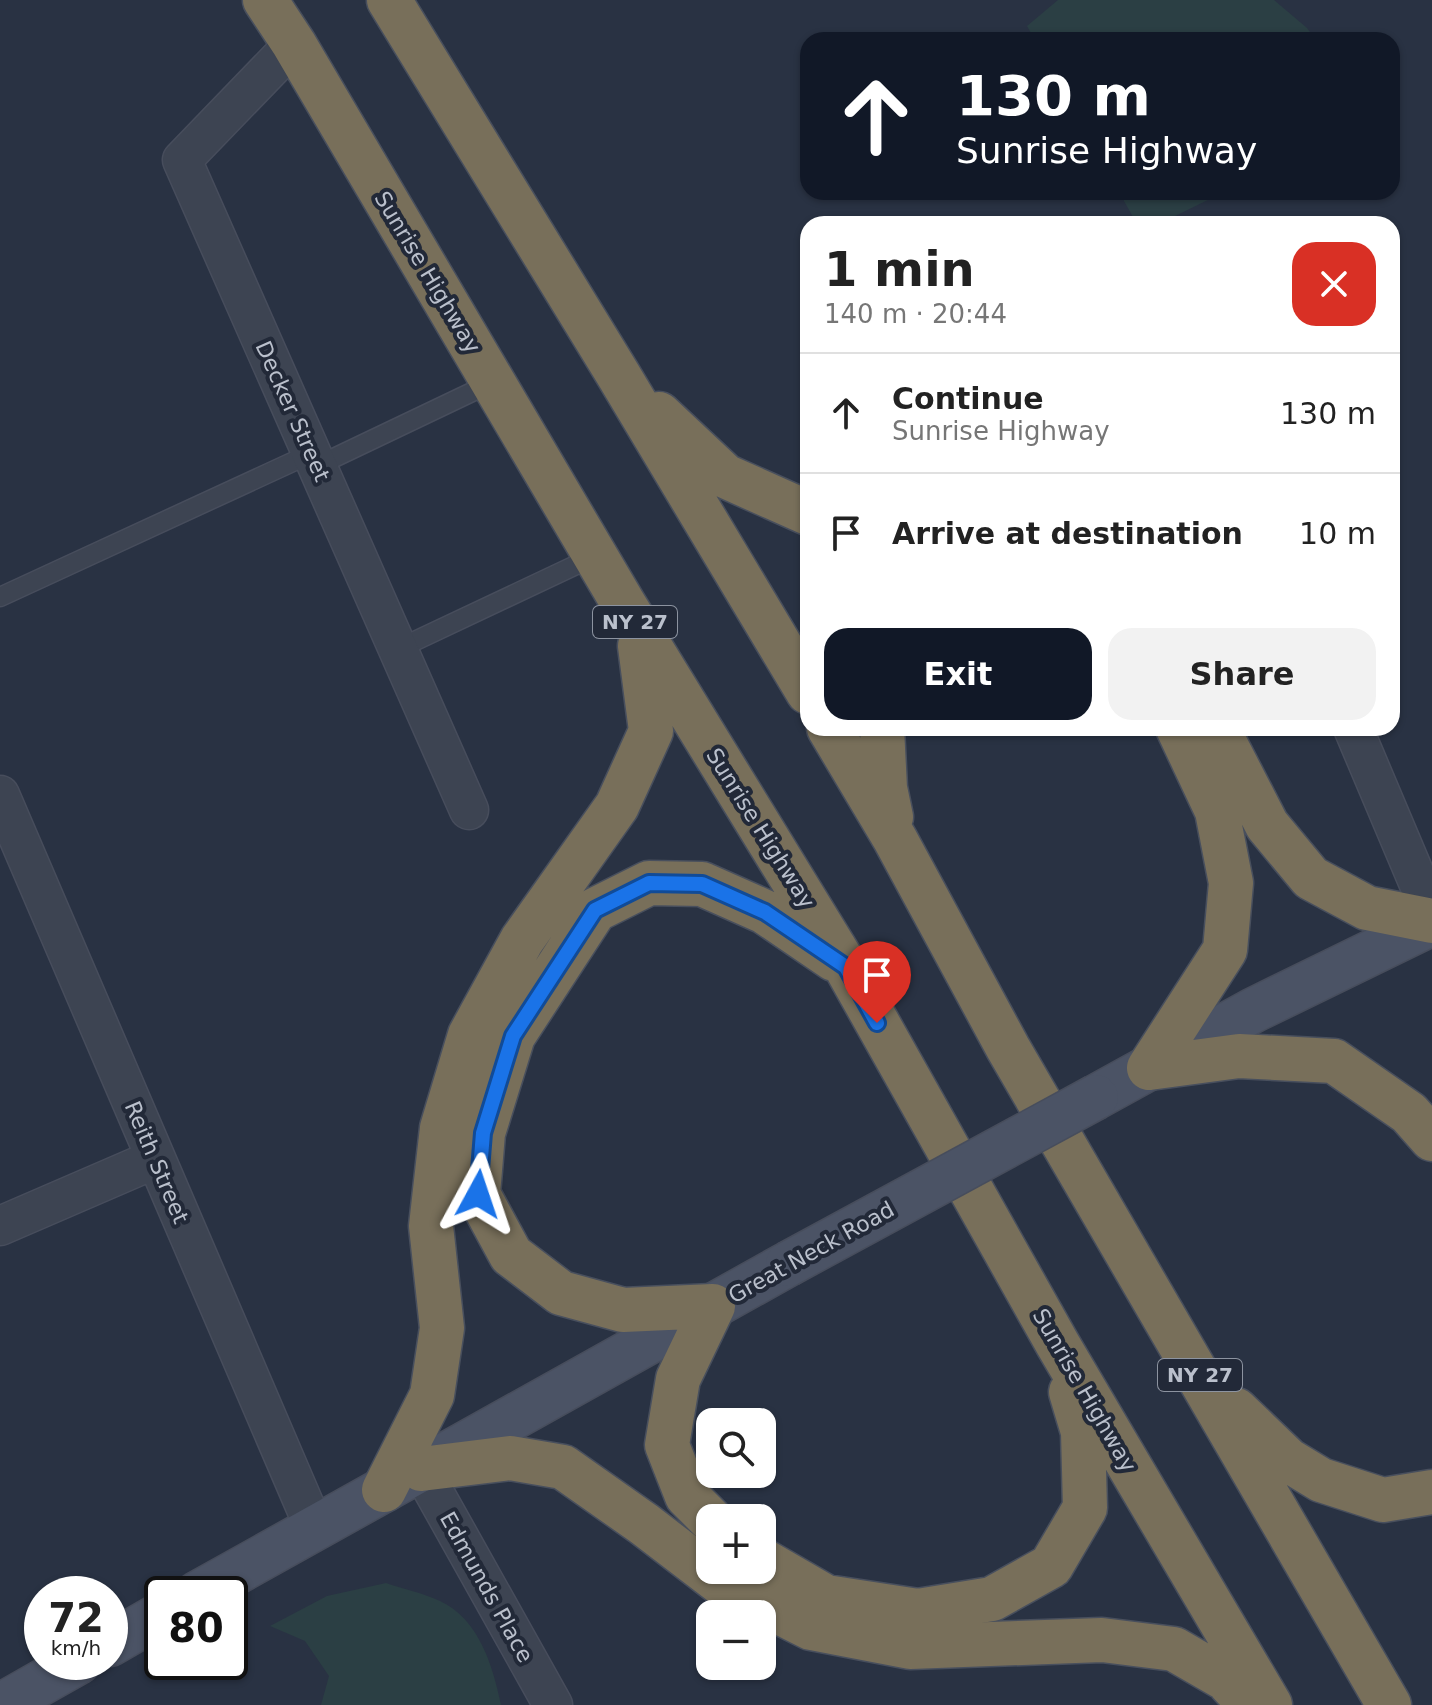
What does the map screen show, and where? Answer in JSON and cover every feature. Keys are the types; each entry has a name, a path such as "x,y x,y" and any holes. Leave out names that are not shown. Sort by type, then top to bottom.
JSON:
{"highway":[{"name":"Sunrise Highway","path":"265,0 294,44 623,603 846,967 1057,1343 1270,1705"},
{"path":"389,0 800,679"},
{"path":"619,376 725,476 800,509"},
{"path":"403,1480 432,1395 442,1328 431,1226 442,1128 470,1035 522,940 617,806 651,731 643,654 623,603"},
{"name":"NY 27","path":"834,736 895,839 1008,1048 1389,1705"},
{"path":"882,736 885,788 895,839"},
{"path":"1149,1068 1225,950 1228,923 1231,883 1217,811 1182,736"},
{"path":"1221,736 1267,825 1311,878 1367,908 1432,922"},
{"path":"696,1505 687,1496 667,1445 678,1379 713,1306 623,1310 561,1293 511,1255 478,1194 483,1133 513,1036 595,910 649,883 702,884 765,912 846,967"},
{"path":"1149,1068 1239,1056 1334,1061 1409,1113 1432,1139"},
{"path":"776,1568 826,1597 918,1611 992,1599 1051,1566 1085,1508 1083,1432 1057,1343"},
{"path":"1201,1377 1288,1460 1321,1480 1383,1500 1432,1492"},
{"path":"403,1480 510,1458 563,1467 721,1583 811,1628 910,1647 1102,1640 1174,1649 1226,1679 1250,1705"}],"main road":[{"name":"Great Neck Road","path":"228,1576 788,1264 1254,1010 1432,922"},
{"path":"2,1705 46,1680"}],"street":[{"name":"Decker Street","path":"294,44 182,160 469,810"},
{"path":"1356,736 1432,915"},
{"name":"Reith Street","path":"0,795 314,1527"},
{"path":"0,1226 155,1159"},
{"name":"Edmunds Place","path":"403,1480 553,1705"}],"lane":[{"path":"0,597 493,382"},
{"path":"398,649 595,556"}],"green space":[{"path":"1058,0 1274,0 1310,32 1030,32 1027,26"},
{"path":"1123,200 1208,200 1175,216 1132,216"},
{"path":"386,1583 440,1601 465,1619 482,1645 501,1705 321,1705 329,1676 305,1641 270,1626 327,1596"}],"route":[{"path":"478,1194 483,1133 513,1036 595,910 649,883 702,884 765,912 846,967 877,1023"}]}
